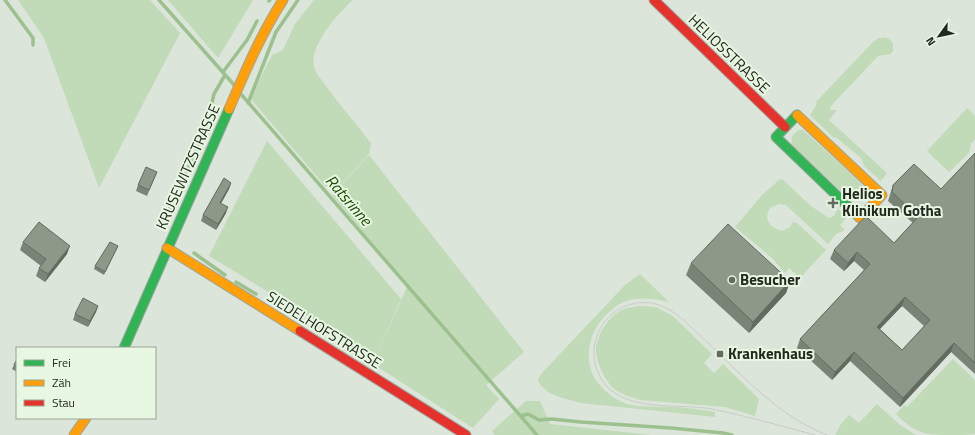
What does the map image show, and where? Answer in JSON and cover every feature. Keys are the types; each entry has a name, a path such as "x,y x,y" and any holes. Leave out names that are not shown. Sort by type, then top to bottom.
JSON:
{"street":[{"name":"KRUSEWITZSTRASSE","path":"124,347 243,76 273,15 283,0"},
{"name":"HELIOSSTRASSE","path":"654,0 785,127"},
{"path":"797,115 882,195 860,218 776,137 785,127 797,115"},
{"name":"SIEDELHOFSTRASSE","path":"167,248 466,435"},
{"path":"74,435 85,419"}],"green space":[{"path":"18,0 150,0 180,33 99,188 44,38"},
{"path":"168,0 253,0 218,58"},
{"path":"314,0 353,0 339,13 325,32 319,42 313,61 318,76 371,143 369,154 336,190 325,186 250,98 272,55 283,50 295,24"},
{"path":"878,38 889,39 893,44 893,51 890,54 878,56 830,107 831,110 837,110 829,120 887,173 881,181 864,166 862,159 837,138 833,137 810,115 817,104 816,102"},
{"path":"967,108 975,116 975,139 971,144 969,153 949,172 927,151"},
{"path":"799,130 803,130 862,184 862,191 857,197 848,198 792,145 793,136"},
{"path":"267,141 401,299 376,357 209,256"},
{"path":"369,155 524,352 486,385 499,399 473,428 373,364 408,285 332,195"},
{"path":"782,179 811,206 829,218 834,216 838,209 847,217 840,225 845,230 836,234 828,244 786,205 779,204 770,208 767,216 769,222 774,228 782,231 790,227 793,222 797,223 826,250 800,278 789,268 785,273 772,258 735,227 762,195"},
{"path":"640,274 669,302 652,299 635,299 621,303 609,312 600,322 592,336 589,360 593,375 605,391 627,404 703,410 715,412 715,417 581,403 559,397 548,392 541,386 538,380 541,374 625,285"},
{"path":"640,306 656,307 673,316 712,354 704,363 714,373 723,364 759,399 755,416 725,407 640,400 627,396 614,389 607,381 597,359 597,344 602,331 615,314 627,308"},
{"path":"953,359 975,380 975,434 935,435 922,432 909,426 896,414 904,405 907,407"},
{"path":"526,401 540,401 550,424 651,435 495,435 492,431"},
{"path":"877,404 900,425 916,435 835,435 841,424 849,415 859,423"}],"building":[{"path":"975,153 975,363 954,343 903,398 854,352 835,372 800,339 870,264 857,252 848,263 834,250 864,218 867,217 894,243 918,217 892,192 893,185 914,164 941,189","holes":["905,297 930,320 902,350 877,327"]},
{"path":"146,167 157,172 149,190 138,185"},
{"path":"224,178 231,183 220,203 228,207 218,224 203,215"},
{"path":"39,222 70,246 48,274 39,268 46,259 23,242"},
{"name":"Besucher","path":"728,224 790,281 753,322 691,263"},
{"path":"110,242 118,246 105,272 95,266"},
{"path":"83,298 98,306 90,321 75,314"}],"waterway":[{"path":"5,0 33,38 33,45"},
{"name":"Ratsrinne","path":"159,0 235,86"},
{"path":"248,103 276,32 298,0"},
{"path":"223,72 247,40 257,21"},
{"path":"162,224 205,132 214,94 225,75"},
{"name":"Ratsrinne","path":"240,93 537,435"},
{"path":"194,253 225,275"},
{"path":"236,282 256,294"},
{"path":"521,416 528,414 539,420 551,419 671,428 732,435"}],"tram line":[{"path":"815,435 712,409 663,406 629,400 615,393 604,383 596,367 594,348 600,329 612,314 628,305 646,303 664,307 686,322 762,394 777,406 809,427 827,435"}],"traffic: fast":[{"path":"124,347 229,109"},
{"path":"797,115 776,137 858,216"}],"traffic: slow":[{"path":"229,109 260,40 283,0"},
{"path":"797,115 882,195 860,218 858,216"},
{"path":"167,248 300,331"},
{"path":"74,435 85,419"}],"traffic: jam":[{"path":"654,0 785,127"},
{"path":"300,331 466,435"}],"place":[{"name":"Helios Klinikum Gotha","path":"833,203"},
{"name":"Besucher","path":"732,280"},
{"name":"Krankenhaus","path":"720,354"}]}
